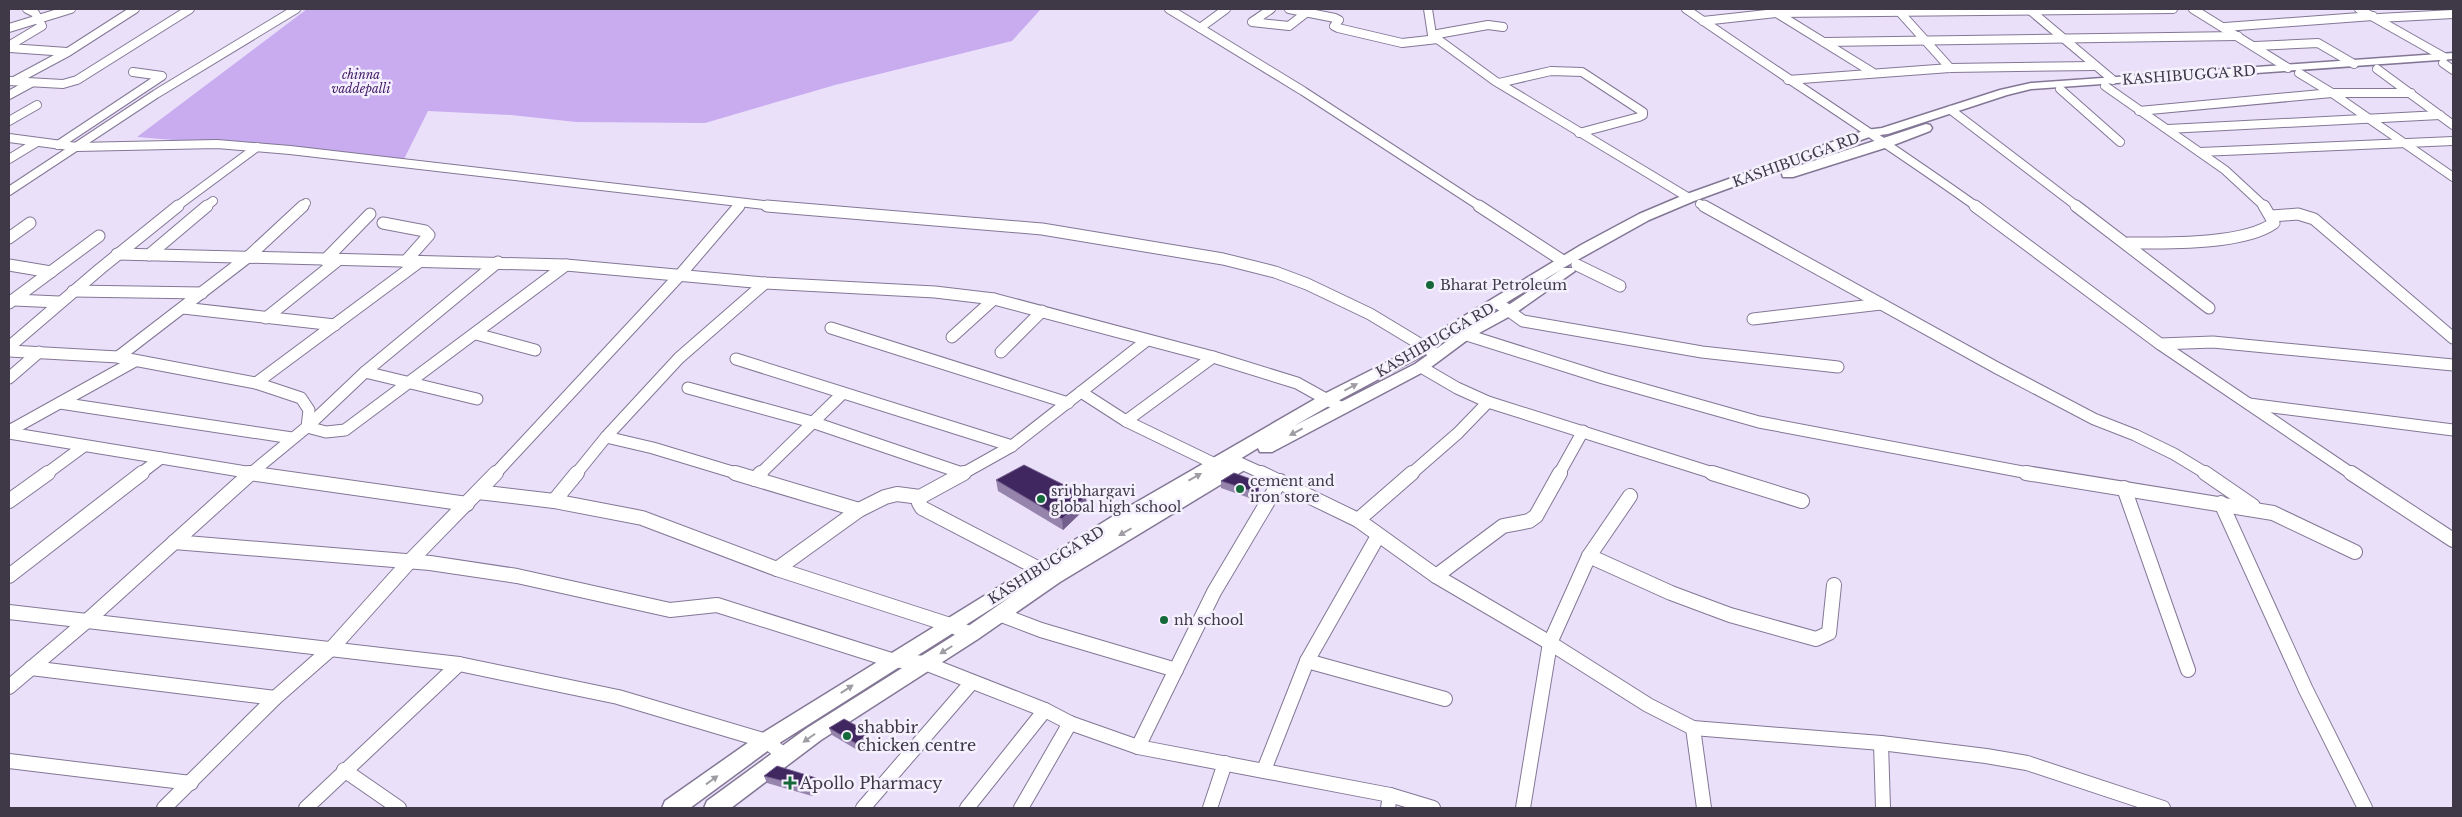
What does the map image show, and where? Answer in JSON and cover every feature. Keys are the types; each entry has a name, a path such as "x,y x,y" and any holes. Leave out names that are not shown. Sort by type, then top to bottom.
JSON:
{"main road":[{"name":"KASHIBUGGA RD","path":"2293,71 2354,64 2449,62"},
{"name":"KASHIBUGGA RD","path":"1695,201 1887,143 1955,113 2031,86 2376,68 2449,62"},
{"name":"KASHIBUGGA RD","path":"673,808 766,741 891,660 950,625 1046,573 1229,463 1328,399 1431,351 1458,332 1504,307 1570,263 1639,227 1695,201 1870,133 1955,113 2014,96 2109,83"},
{"name":"KASHIBUGGA RD","path":"715,808 784,756 971,634 999,614 1046,573 1129,514 1229,463 1253,455 1421,366 1431,351"}],"street":[{"path":"28,9 40,19 39,22 42,26 12,44 10,48 68,52"},
{"path":"9,28 71,9"},
{"path":"12,81 68,52 135,9"},
{"path":"12,81 63,84 77,80 190,9"},
{"path":"9,191 156,94 296,9"},
{"path":"1169,9 1303,91 1570,263 1620,286"},
{"path":"1200,28 1226,9"},
{"path":"1271,9 1252,22 1289,26 1307,12"},
{"path":"1289,9 1338,18 1339,22 1334,26 1338,28 1379,36 1402,43 1488,25 1503,27"},
{"path":"1322,15 1330,9"},
{"path":"1428,9 1429,26 1435,37 1499,83 1579,133 1695,201 2094,419 2174,454 2215,479 2256,508"},
{"path":"1686,9 1788,80 1887,143 2014,233 2160,344 2246,404 2453,540"},
{"path":"1703,21 1773,11 2173,9"},
{"path":"2193,9 2332,93 2453,177"},
{"path":"2359,9 2376,17 2449,62"},
{"path":"1898,10 1950,68"},
{"path":"1773,11 1872,72"},
{"path":"2031,11 2095,66 2109,83 2139,111 2200,152 2245,188 2272,216 2274,223 2271,227 2244,234 2197,240 2128,243"},
{"path":"2225,27 2453,14"},
{"path":"1824,42 1925,39 2238,36"},
{"path":"2255,46 2318,43 2354,64"},
{"path":"1788,80 1872,72 1950,68 2095,66"},
{"path":"2376,68 2453,125"},
{"path":"1499,83 1560,70 1576,70 1643,112 1643,115 1639,117 1579,133"},
{"path":"58,145 162,76 133,72"},
{"path":"9,96 31,83"},
{"path":"2060,90 2120,142"},
{"path":"2139,111 2332,93 2411,93"},
{"path":"9,121 37,105"},
{"path":"1955,113 2128,243 2209,308"},
{"path":"2168,129 2367,117 2440,115"},
{"path":"9,138 77,147 208,144 257,147 741,204 1042,229 1223,259 1275,272 1307,284 1370,314 1431,351"},
{"path":"2200,152 2453,141"},
{"path":"9,159 37,142"},
{"path":"9,347 59,302 118,254 210,181 257,147"},
{"path":"149,256 213,201"},
{"path":"118,357 248,257 306,203"},
{"path":"164,808 275,698 332,648 410,561 467,504 680,275 741,204"},
{"path":"325,260 370,214"},
{"path":"2272,216 2298,214 2314,219 2453,338"},
{"path":"9,238 30,223"},
{"path":"383,223 425,231 429,235 405,262"},
{"path":"11,302 99,236"},
{"path":"118,254 337,261 498,262 566,265 765,282 935,292 994,299 1146,341 1213,357 1297,383 1342,408"},
{"path":"266,318 337,261"},
{"path":"256,383 419,262"},
{"path":"9,687 88,620 251,473 307,427 365,372 498,262"},
{"path":"9,265 51,272"},
{"path":"307,427 328,434 345,430 566,265"},
{"path":"554,501 606,437 679,358 765,282"},
{"path":"73,291 202,293"},
{"path":"952,337 994,299"},
{"path":"11,302 59,302"},
{"path":"1753,319 1881,304"},
{"path":"1504,307 1523,321 1702,352 1838,367"},
{"path":"183,308 335,326"},
{"path":"1002,352 1042,311"},
{"path":"831,328 1068,403"},
{"path":"1458,332 1603,378 1759,422 1997,468 2256,508 2273,513 2356,552"},
{"path":"476,334 535,350"},
{"path":"777,568 860,510 891,495 920,497 1012,446 1146,341"},
{"path":"2160,344 2213,342 2453,365"},
{"path":"9,351 118,357 256,383 301,398 309,410 307,427"},
{"path":"9,378 39,352"},
{"path":"1126,421 1213,357"},
{"path":"736,359 1012,446"},
{"path":"9,432 135,361"},
{"path":"1421,366 1457,388 1488,402 1802,501"},
{"path":"365,372 477,400"},
{"path":"688,388 812,422 962,473"},
{"path":"1081,392 1126,421 1229,463 1280,481 1358,520 1436,576 1550,642 1648,705 1693,728 1881,743 2027,763 2163,808"},
{"path":"755,479 843,394"},
{"path":"1358,520 1458,433 1488,402"},
{"path":"60,403 292,438"},
{"path":"2246,404 2453,430"},
{"path":"1436,576 1503,526 1529,521 1536,516 1583,431"},
{"path":"9,432 251,473 467,504"},
{"path":"606,437 653,448 860,510"},
{"path":"9,502 84,446"},
{"path":"9,576 161,458"},
{"path":"1138,747 1214,592 1280,481"},
{"path":"2124,488 2188,670"},
{"path":"478,492 554,501 642,518 777,568 950,625 971,634"},
{"path":"1523,808 1550,642 1589,556 1630,496"},
{"path":"920,497 919,503 922,508 1046,573"},
{"path":"2221,503 2306,690 2365,808"},
{"path":"1264,770 1308,661 1378,536"},
{"path":"174,542 410,561 517,576 670,610 681,610 702,604 717,605 891,660 925,663 1045,710 1070,723 1138,747 1264,770 1389,801 1433,808"},
{"path":"1589,556 1624,574 1734,616 1816,639 1828,633 1834,585"},
{"path":"9,612 459,664 618,697 766,741 784,756"},
{"path":"999,614 1040,630 1176,670"},
{"path":"1308,661 1445,699"},
{"path":"306,808 344,770 459,664"},
{"path":"31,668 275,698"},
{"path":"863,808 972,682"},
{"path":"967,808 1045,710"},
{"path":"1021,808 1070,723"},
{"path":"1693,728 1704,808"},
{"path":"1881,743 1883,808"},
{"path":"9,761 191,783"},
{"path":"1210,808 1225,763"},
{"path":"344,770 399,808"}],"water":[{"name":"chinna vaddepalli","path":"307,9 1041,9 1012,41 835,85 705,123 576,122 511,115 428,111 404,159 137,137"}],"building":[{"name":"sri bhargavi global high school","path":"1024,465 1086,496 1062,519 996,480"},
{"path":"1234,473 1259,482 1258,493 1221,481"},
{"path":"844,719 868,732 857,744 829,728"},
{"path":"777,766 816,778 810,788 764,776"}],"place":[{"name":"Bharat Petroleum","path":"1430,285"},
{"name":"cement and iron store","path":"1240,489"},
{"name":"sri bhargavi global high school","path":"1041,499"},
{"name":"nh school","path":"1164,620"},
{"name":"shabbir chicken centre","path":"847,736"},
{"name":"Apollo Pharmacy","path":"790,783"}]}
